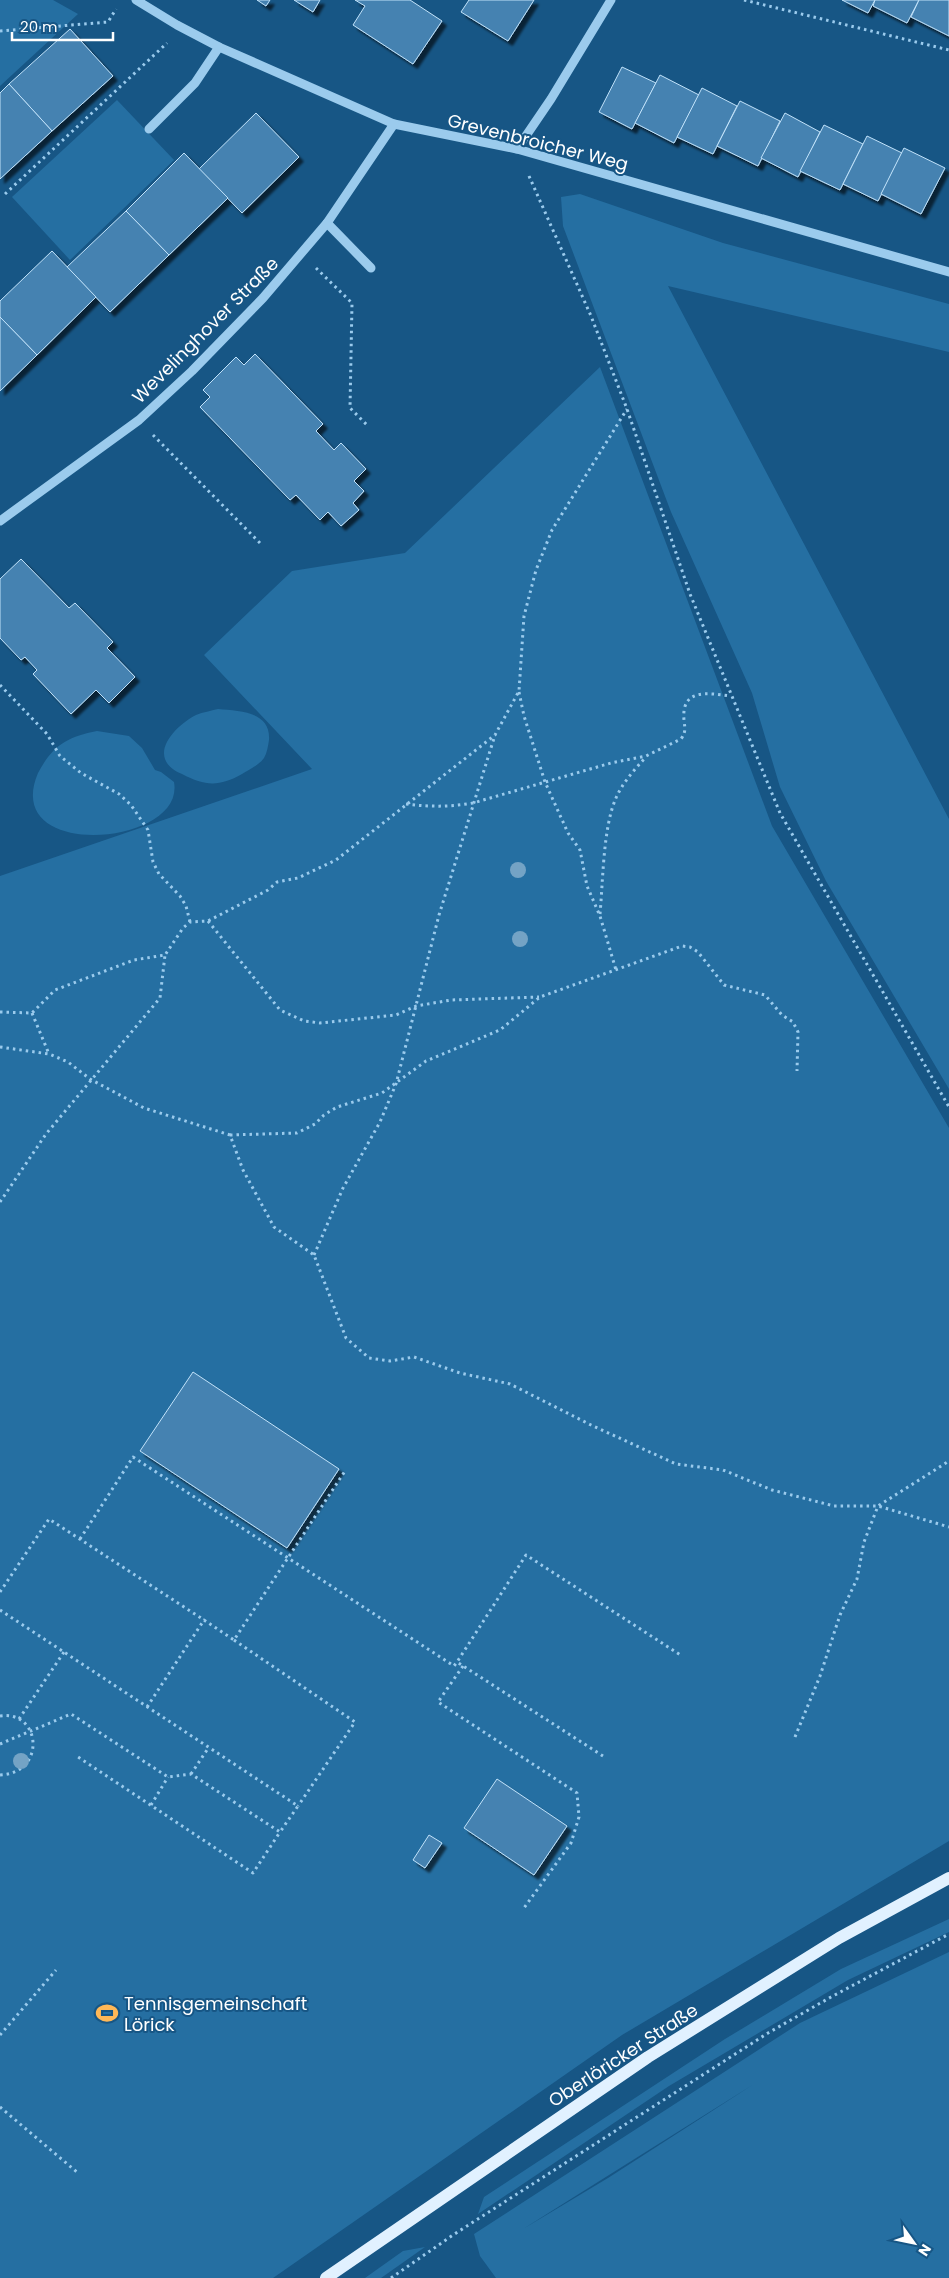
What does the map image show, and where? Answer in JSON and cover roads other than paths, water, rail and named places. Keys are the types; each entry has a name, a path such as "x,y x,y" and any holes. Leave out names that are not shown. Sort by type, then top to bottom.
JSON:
{"main road":[{"name":"Oberlöricker Straße","path":"326,2278 648,2057 840,1938 949,1878"}],"street":[{"name":"Grevenbroicher Weg","path":"136,0 177,25 219,47 394,124 517,149 949,272"},
{"path":"517,149 551,99 611,0"},
{"path":"149,129 195,83 219,47"},
{"name":"Wevelinghover Straße","path":"0,521 139,420 192,371 263,298 327,223 394,124"},
{"path":"327,223 371,268"}],"place":[{"name":"Tennisgemeinschaft Lörick","path":"107,2013"}]}
